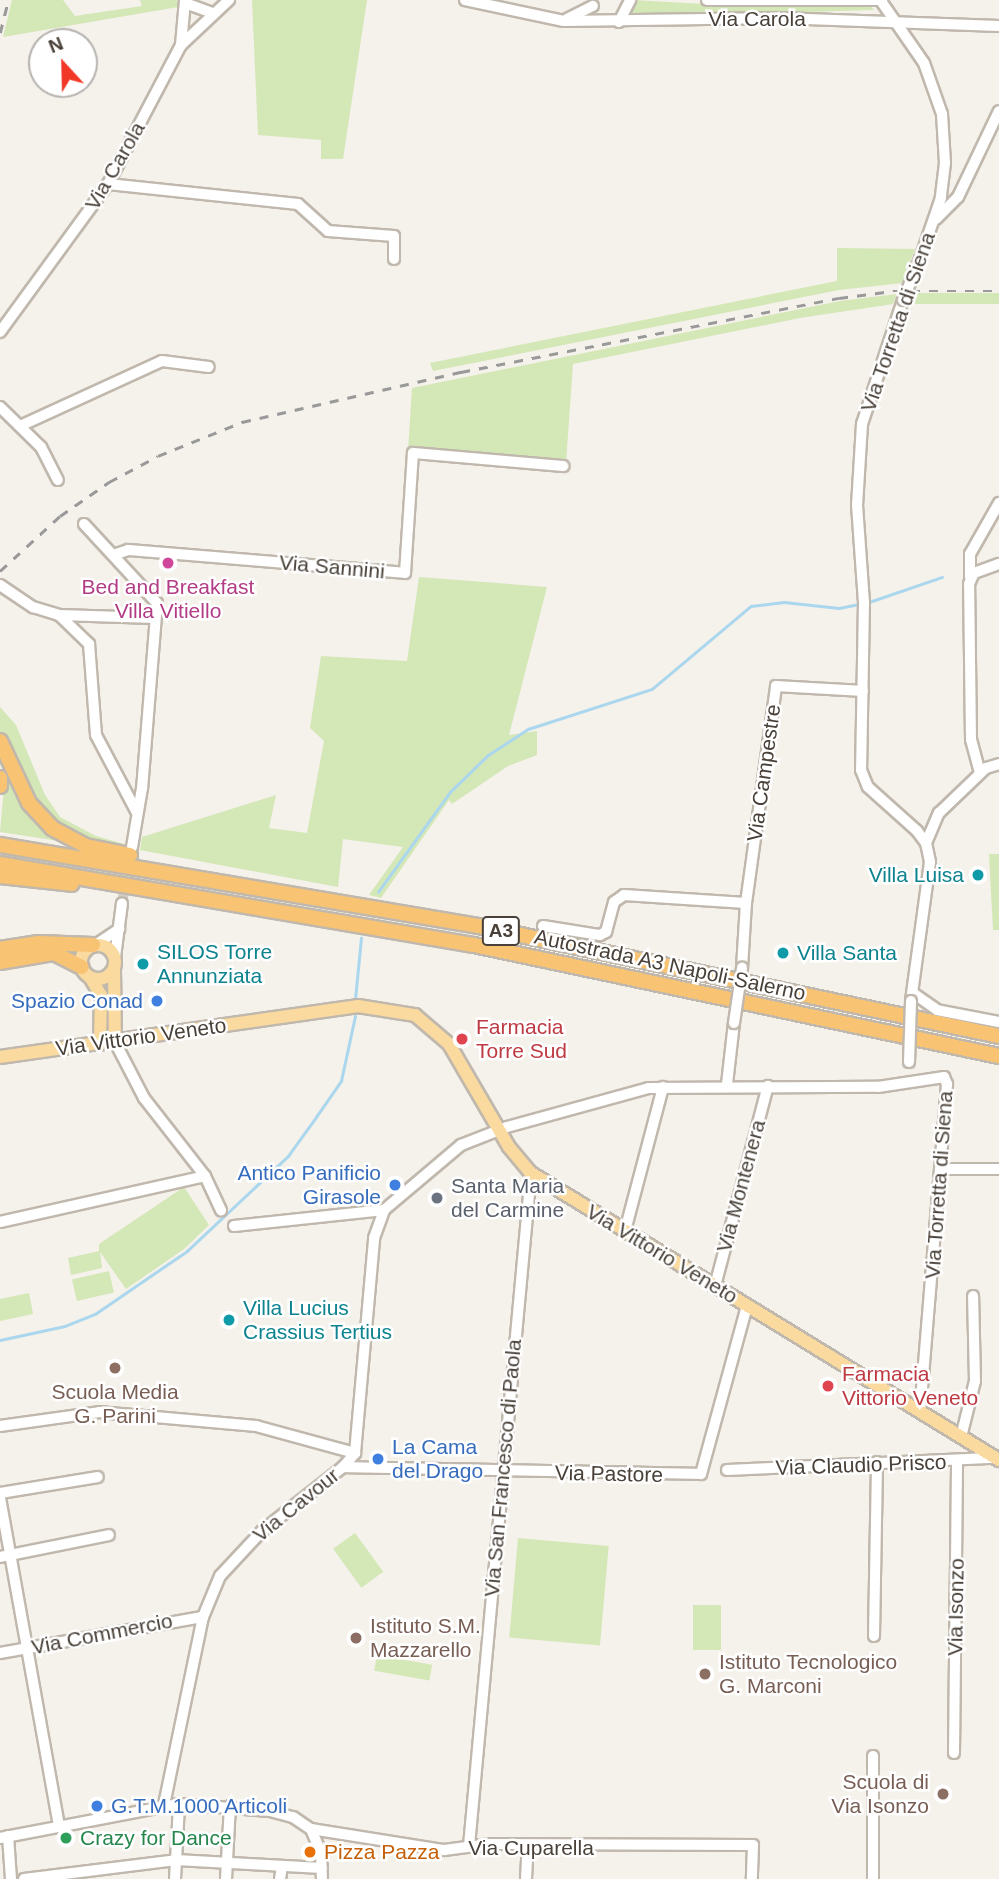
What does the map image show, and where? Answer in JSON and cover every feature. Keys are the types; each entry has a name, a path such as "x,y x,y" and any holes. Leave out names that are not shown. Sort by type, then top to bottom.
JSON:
{"highway":[{"path":"0,741 29,803 52,828 68,838 113,852 220,872 257,886"},
{"path":"0,778 0,786"},
{"name":"Autostrada A3 Napoli-Salerno","path":"0,845 257,886 478,926 999,1036"},
{"name":"Autostrada A3 Napoli-Salerno","path":"0,864 474,945 999,1056"},
{"path":"0,876 151,888"},
{"path":"0,949 39,943 95,945"},
{"path":"0,962 54,953 86,972"}],"main road":[{"path":"100,1044 101,995 86,972 82,956 95,945 106,946 114,963 115,1042"},
{"path":"86,972 104,978 114,963"},
{"name":"Via Vittorio Veneto","path":"0,1057 358,1006 398,1009 428,1022 449,1044 499,1130 531,1173 997,1459"}],"street":[{"path":"465,0 564,21 604,21 594,3 564,21"},
{"path":"619,22 630,0"},
{"path":"707,0 881,1"},
{"path":"181,45 185,1 220,5"},
{"name":"Via Torretta di Siena","path":"881,1 924,63 942,114 945,163 942,198 876,375 858,456 862,777 926,843 930,862 912,997 909,1062 911,1080 944,1077 947,1084 920,1412"},
{"name":"Via Carola","path":"0,332 108,184 181,45 220,5"},
{"name":"Via Carola","path":"604,21 895,20 999,26"},
{"path":"933,222 958,197 999,111"},
{"path":"108,184 298,204 328,230 394,236 394,259"},
{"path":"20,426 162,361 209,367"},
{"path":"0,407 47,456 58,480"},
{"name":"Via Sannini","path":"116,554 128,550 405,573 413,453 564,466"},
{"path":"980,773 971,740 970,554 999,503"},
{"path":"83,524 116,554 154,597 155,618 138,815 132,847"},
{"path":"970,577 999,564"},
{"path":"0,584 33,607 60,615 155,618"},
{"path":"60,615 89,644 96,735 138,815"},
{"name":"Via Campestre","path":"727,1084 742,968 746,903 776,686 863,691"},
{"name":"Via Torretta di Siena","path":"926,843 939,813 980,773 999,764"},
{"path":"543,926 600,935 606,932 614,902 624,895 746,903"},
{"path":"114,963 122,903"},
{"path":"95,945 120,929"},
{"path":"912,997 937,1010 999,1022"},
{"path":"115,1042 144,1098 205,1176 221,1211"},
{"path":"234,1226 384,1210 446,1155 499,1130 663,1087 727,1084 878,1087 911,1080"},
{"name":"Via Montenera","path":"715,1286 768,1086"},
{"path":"625,1231 663,1087"},
{"path":"941,1169 999,1169"},
{"name":"Via San Francesco di Paola","path":"469,1846 531,1173"},
{"path":"0,1222 205,1176"},
{"name":"Via Cavour","path":"164,1805 203,1617 231,1561 285,1510 343,1467 355,1453 374,1238 384,1210"},
{"path":"961,1437 975,1381 973,1296"},
{"name":"Via Pastore","path":"343,1467 502,1473 701,1474 747,1306"},
{"path":"0,1426 99,1412 256,1426 355,1453"},
{"name":"Via Claudio Prisco","path":"727,1470 997,1459"},
{"path":"874,1636 877,1462"},
{"name":"Via Isonzo","path":"954,1753 957,1462"},
{"path":"59,1826 26,1648 5,1556 0,1495 98,1477"},
{"path":"5,1556 109,1535"},
{"name":"Via Commercio","path":"0,1653 203,1617"},
{"path":"873,1756 873,1879"},
{"path":"174,1879 179,1804"},
{"name":"Via Cuparella","path":"4,1837 164,1805 230,1806 293,1817 311,1829 444,1850 469,1846 753,1845 752,1879"},
{"path":"226,1879 230,1806"},
{"path":"24,1879 176,1860 282,1866 322,1874 311,1829"},
{"path":"4,1837 11,1879"},
{"path":"526,1879 528,1846"},
{"path":"280,1879 282,1866"}],"green space":[{"path":"12,0 63,0 75,16 142,6 140,0 177,0 178,7 56,28 28,28 28,33 3,37"},
{"path":"252,0 367,0 343,159 321,159 321,140 258,135"},
{"path":"633,0 741,6 870,5 874,10 630,17"},
{"path":"837,248 915,249 902,283 839,290 433,371 430,363 837,281"},
{"path":"915,293 999,293 999,304 915,304"},
{"path":"897,294 893,304 800,318 573,364 566,463 408,451 412,388 840,301"},
{"path":"419,577 547,587 509,735 537,731 537,755 508,766 452,804 449,800 381,898 369,895 403,847 343,839 338,887 140,850 142,837 276,795 269,828 307,833 324,741 310,728 321,656 407,661"},
{"path":"0,707 16,725 45,795 60,817 96,836 124,844 123,848 86,840 57,826 38,807 0,733"},
{"path":"0,750 65,842 0,832 5,775"},
{"path":"989,854 999,854 999,930 993,930"},
{"path":"184,1187 209,1225 184,1249 126,1289 100,1252 102,1268 71,1275 68,1258 99,1251 99,1244"},
{"path":"109,1271 114,1292 77,1301 72,1280"},
{"path":"29,1293 33,1314 0,1321 0,1299"},
{"path":"355,1533 383,1572 361,1588 333,1549"},
{"path":"518,1538 609,1546 600,1646 509,1638"},
{"path":"693,1605 721,1605 721,1650 693,1650"},
{"path":"377,1655 432,1665 429,1680 374,1671"}],"waterway":[{"path":"869,602 942,577"},
{"path":"378,892 450,792 488,755 528,729 652,689 751,606 784,602 839,608 859,604"},
{"path":"355,999 361,938"},
{"path":"0,1340 65,1326 95,1314 187,1251 288,1156 316,1117 341,1081 355,1016"}],"tunnel":[{"path":"122,903 129,862"}],"railway":[{"path":"0,33 8,0"},
{"path":"0,571 60,516 109,482 158,456 242,422 461,372 839,298 893,291 999,291"}],"place":[{"name":"Bed and Breakfast Villa Vitiello","path":"168,563"},
{"name":"Villa Luisa","path":"978,875"},
{"name":"Villa Santa","path":"783,953"},
{"name":"SILOS Torre Annunziata","path":"143,964"},
{"name":"Spazio Conad","path":"157,1001"},
{"name":"Farmacia Torre Sud","path":"462,1039"},
{"name":"Antico Panificio Girasole","path":"395,1185"},
{"name":"Santa Maria del Carmine","path":"437,1198"},
{"name":"Villa Lucius Crassius Tertius","path":"229,1320"},
{"name":"Scuola Media G. Parini","path":"115,1368"},
{"name":"Farmacia Vittorio Veneto","path":"828,1386"},
{"name":"La Cama del Drago","path":"378,1459"},
{"name":"Istituto S.M. Mazzarello","path":"356,1638"},
{"name":"Istituto Tecnologico G. Marconi","path":"705,1674"},
{"name":"Scuola di Via Isonzo","path":"943,1794"},
{"name":"G.T.M.1000 Articoli","path":"97,1806"},
{"name":"Crazy for Dance","path":"66,1838"},
{"name":"Pizza Pazza","path":"310,1852"}]}
